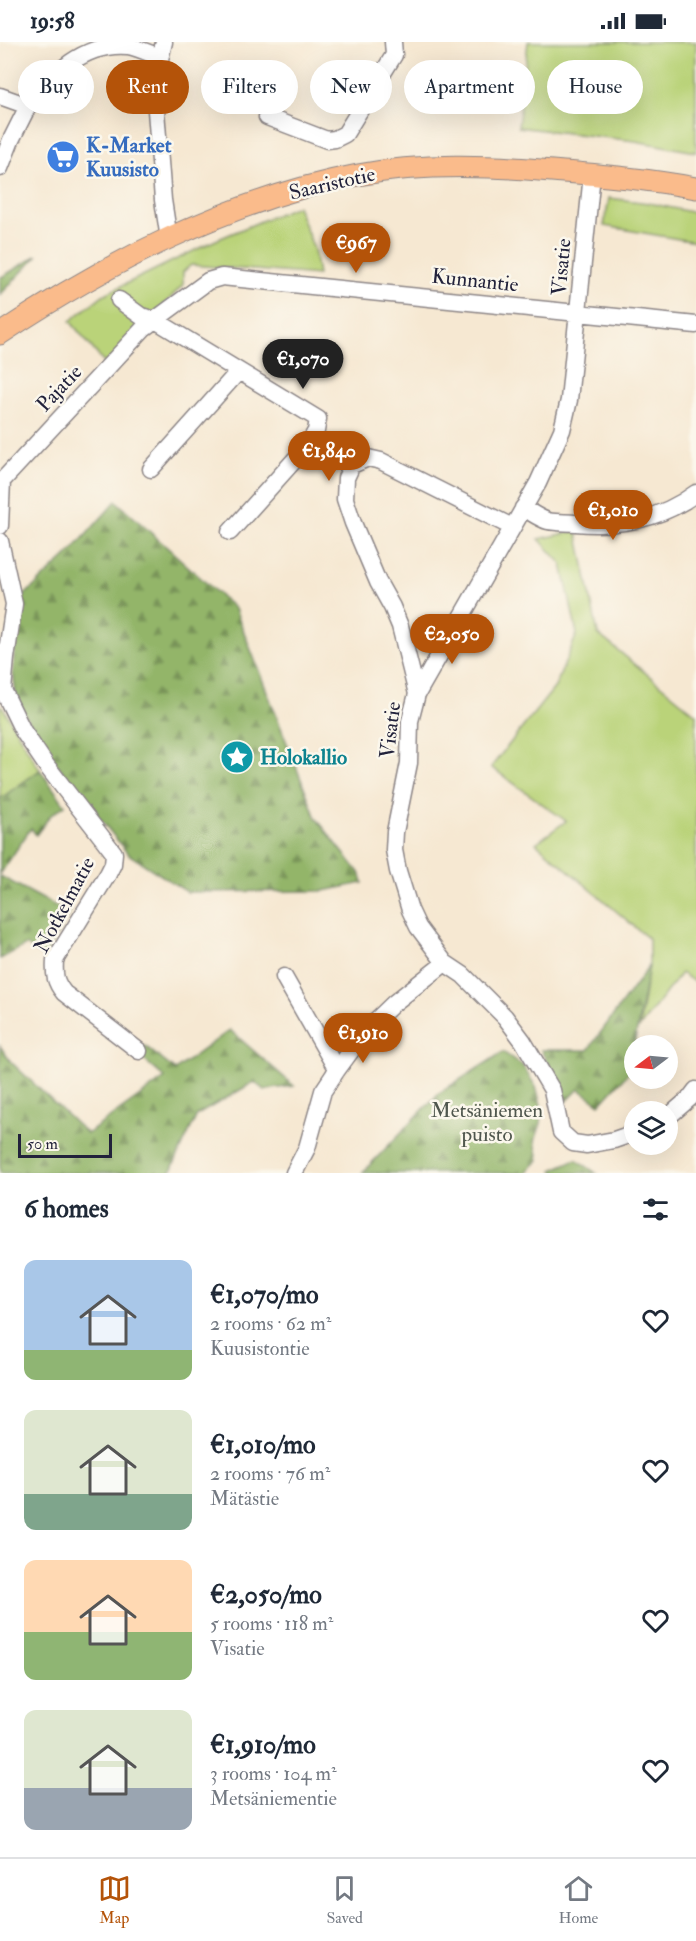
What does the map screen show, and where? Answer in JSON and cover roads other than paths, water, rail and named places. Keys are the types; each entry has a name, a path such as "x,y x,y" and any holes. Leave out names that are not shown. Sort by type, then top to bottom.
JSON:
{"main road":[{"name":"Saaristotie","path":"0,334 62,294 110,267 170,239 232,212 284,194 358,175 426,167 499,166 651,180 696,188"}],"street":[{"path":"267,117 327,140 345,134 394,56 393,42"},
{"path":"72,60 102,46 161,49 154,95 163,201 170,239"},
{"path":"0,96 18,102"},
{"path":"0,168 24,114"},
{"name":"Visatie","path":"592,174 569,400 562,430 550,459 490,570 470,600 417,694 410,721 409,764 395,832 394,850 410,910 418,927 445,963 475,986 505,1017 523,1041 552,1090 561,1132 573,1143 587,1145 624,1136"},
{"name":"Kunnantie","path":"154,320 208,281 222,277 696,325"},
{"path":"119,300 141,316 154,320 318,419 316,431 308,445 230,532"},
{"name":"Pajatie","path":"0,526 2,481 154,320"},
{"path":"151,469 239,371"},
{"path":"417,694 400,626 378,582 345,499 346,478 352,465 368,458 381,461 512,527"},
{"path":"523,508 547,520 583,524 618,524 636,522 659,515 685,502 696,493"},
{"name":"Notkelmatie","path":"0,542 14,604 3,690 24,731 46,765 114,853 113,864 108,874 55,960 54,975 64,993 139,1051"},
{"path":"294,1173 307,1148 323,1091 337,1070 367,1029 394,1003 445,963"},
{"path":"284,977 337,1070"},
{"path":"678,1108 696,1090"}],"place":[{"name":"K-Market Kuusisto","path":"63,157"},
{"name":"Holokallio","path":"237,757"}],"park label":[{"name":"Metsäniemen puisto","path":"487,1122"}]}
